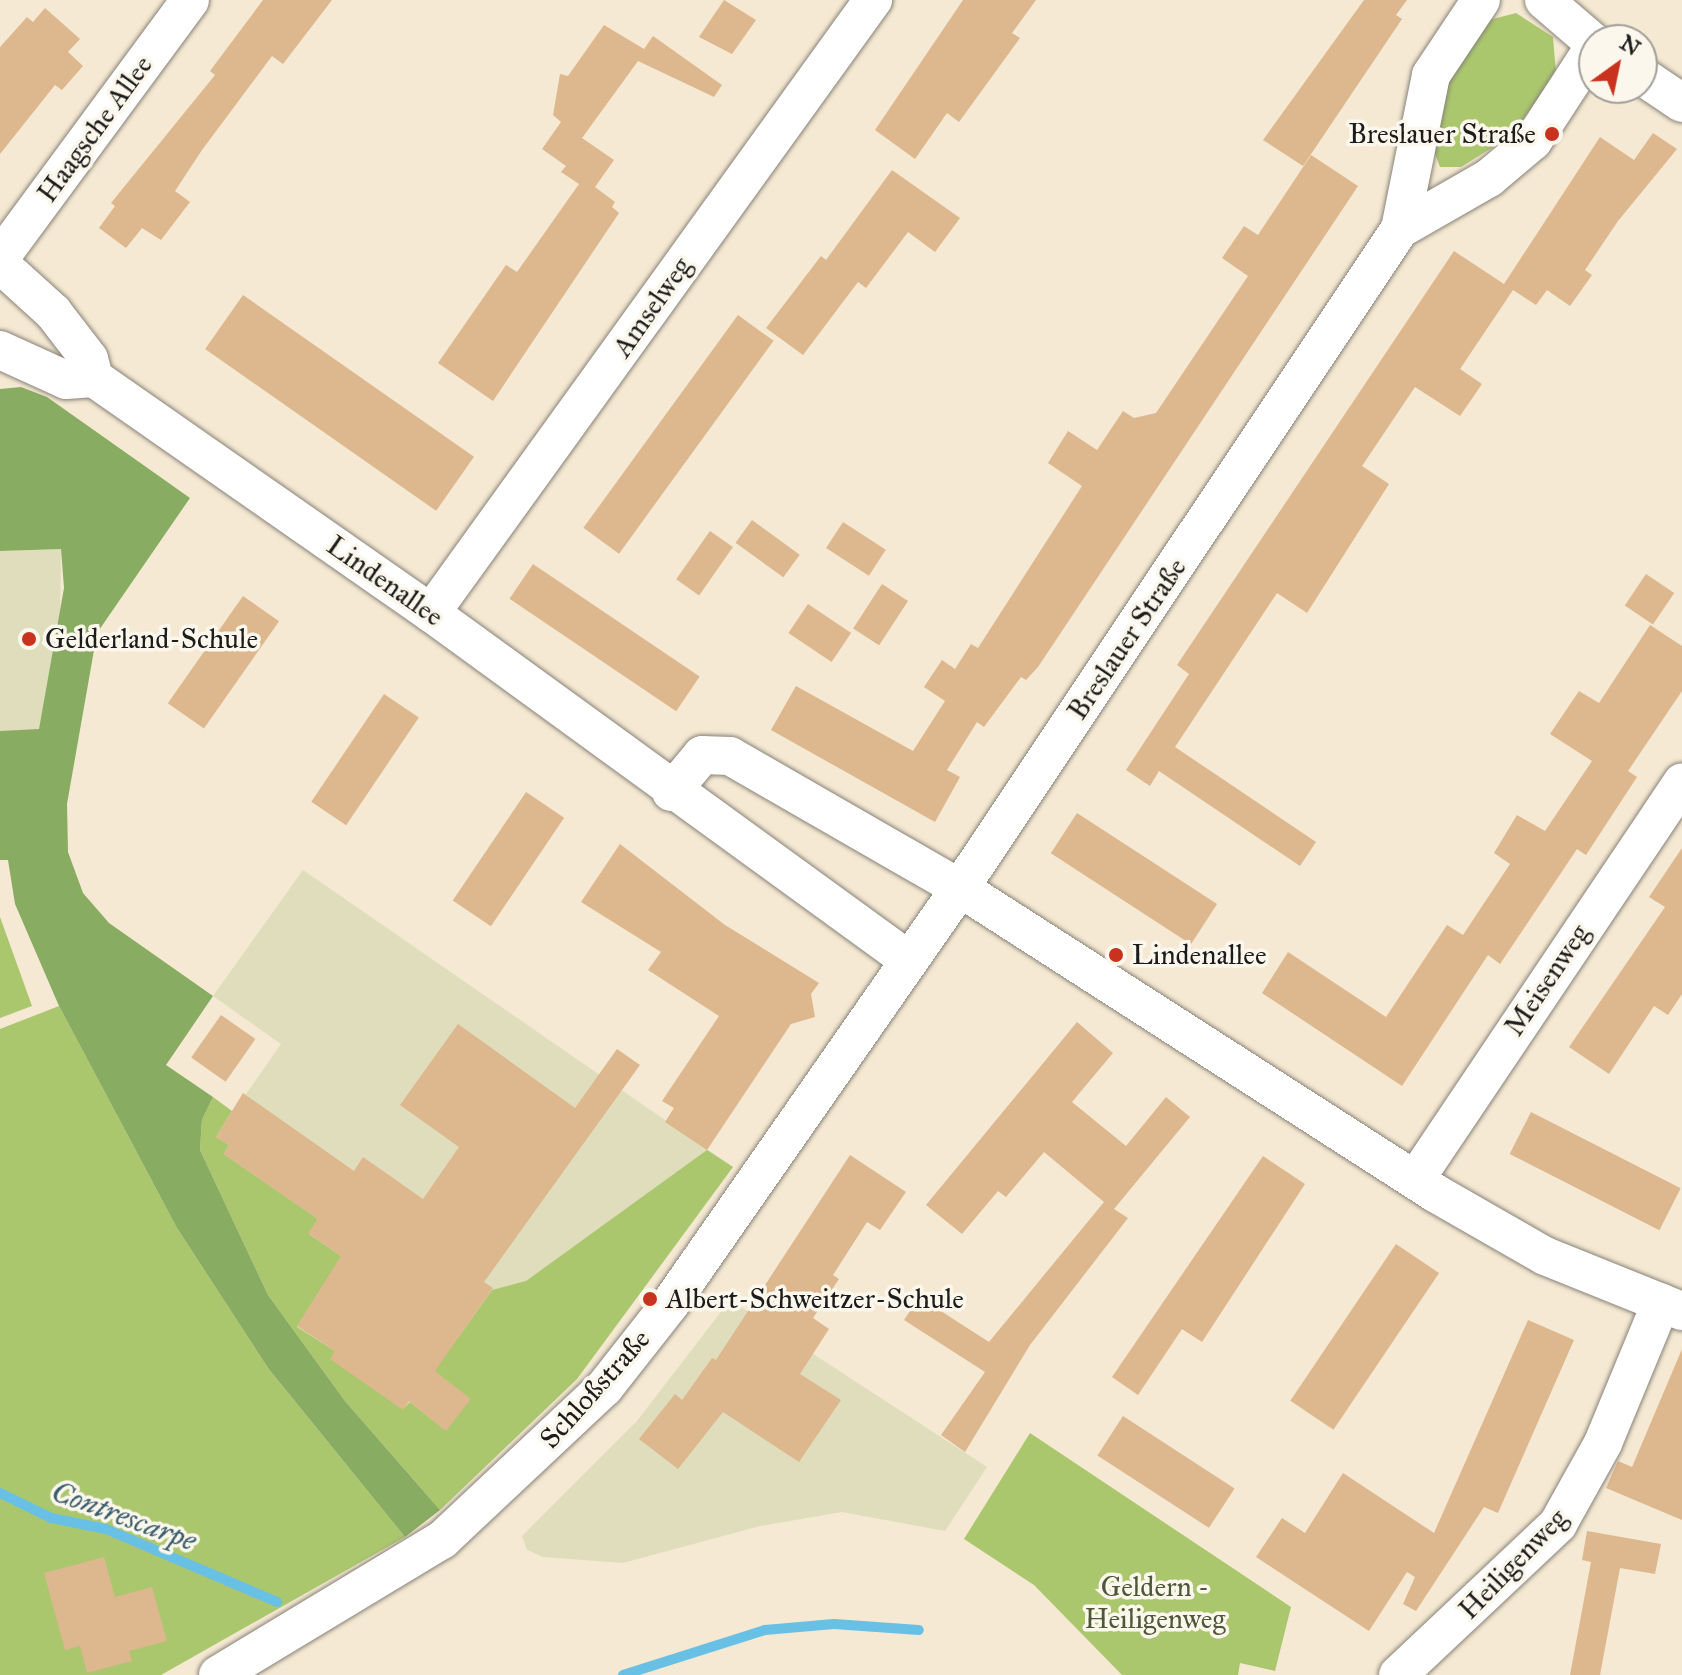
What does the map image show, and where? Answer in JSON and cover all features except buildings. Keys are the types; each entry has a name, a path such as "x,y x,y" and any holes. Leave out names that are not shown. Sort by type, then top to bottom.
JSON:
{"street":[{"name":"Haagsche Allee","path":"0,258 190,0"},
{"name":"Amselweg","path":"431,613 873,0"},
{"name":"Breslauer Straße","path":"960,888 1400,229 1431,75 1481,0"},
{"path":"1549,1 1578,29"},
{"name":"Breslauer Straße","path":"1400,229 1489,178 1533,141 1578,70"},
{"path":"1658,87 1682,103"},
{"name":"Lindenallee","path":"0,264 53,312 89,359 94,378 431,613 671,792 907,959"},
{"path":"0,350 66,380 94,378"},
{"path":"671,792 702,755 720,752 960,888 1415,1180 1545,1256 1671,1307"},
{"name":"Meisenweg","path":"1415,1180 1682,782"},
{"name":"Schloßstraße","path":"218,1675 442,1540 604,1388 670,1304 907,959 960,888"},
{"name":"Heiligenweg","path":"1398,1675 1558,1524 1603,1443 1671,1307"}],"shaded area":[{"name":"Gelderland-Schule","path":"61,549 60,623 39,730 0,731 0,551"},
{"path":"303,870 733,1167 577,1379 440,1510 268,1295 216,1137 281,1044 213,996"},
{"path":"730,1300 987,1467 945,1531 842,1512 760,1526 623,1563 543,1557 527,1550 522,1536 637,1421"}],"green space":[{"path":"1516,13 1553,37 1556,74 1511,136 1461,167 1440,167 1433,149 1437,99 1489,20"},
{"path":"21,387 47,397 190,498 97,633 67,804 68,852 83,893 109,923 213,996 166,1065 213,1097 202,1120 200,1150 268,1295 345,1401 440,1510 405,1537 268,1368 177,1228 59,1006 15,904 8,860 0,860 0,731 39,729 64,588 61,549 0,551 0,389"},
{"path":"0,917 32,1006 0,1018"},
{"path":"59,1006 177,1228 268,1368 405,1537 161,1675 0,1675 0,1029"},
{"path":"213,1097 232,1111 216,1137 229,1145 224,1154 318,1219 309,1234 409,1303 318,1293 297,1327 335,1351 403,1409 410,1402 445,1430 406,1349 458,1338 492,1290 526,1281 707,1150 733,1167 577,1379 440,1510 345,1401 268,1295 200,1150 202,1120"},
{"name":"Geldern - Heiligenweg","path":"1030,1433 1291,1607 1275,1671 1240,1663 1238,1675 1122,1675 1034,1585 964,1539"}],"waterway":[{"name":"Contrescarpe","path":"0,1493 51,1518 106,1529 277,1602"},
{"name":"Contrescarpe","path":"623,1675 765,1630 834,1624 919,1630"}],"place":[{"name":"Breslauer Straße","path":"1552,134"},
{"name":"Gelderland-Schule","path":"29,639"},
{"name":"Lindenallee","path":"1116,955"},
{"name":"Albert-Schweitzer-Schule","path":"650,1299"}]}
